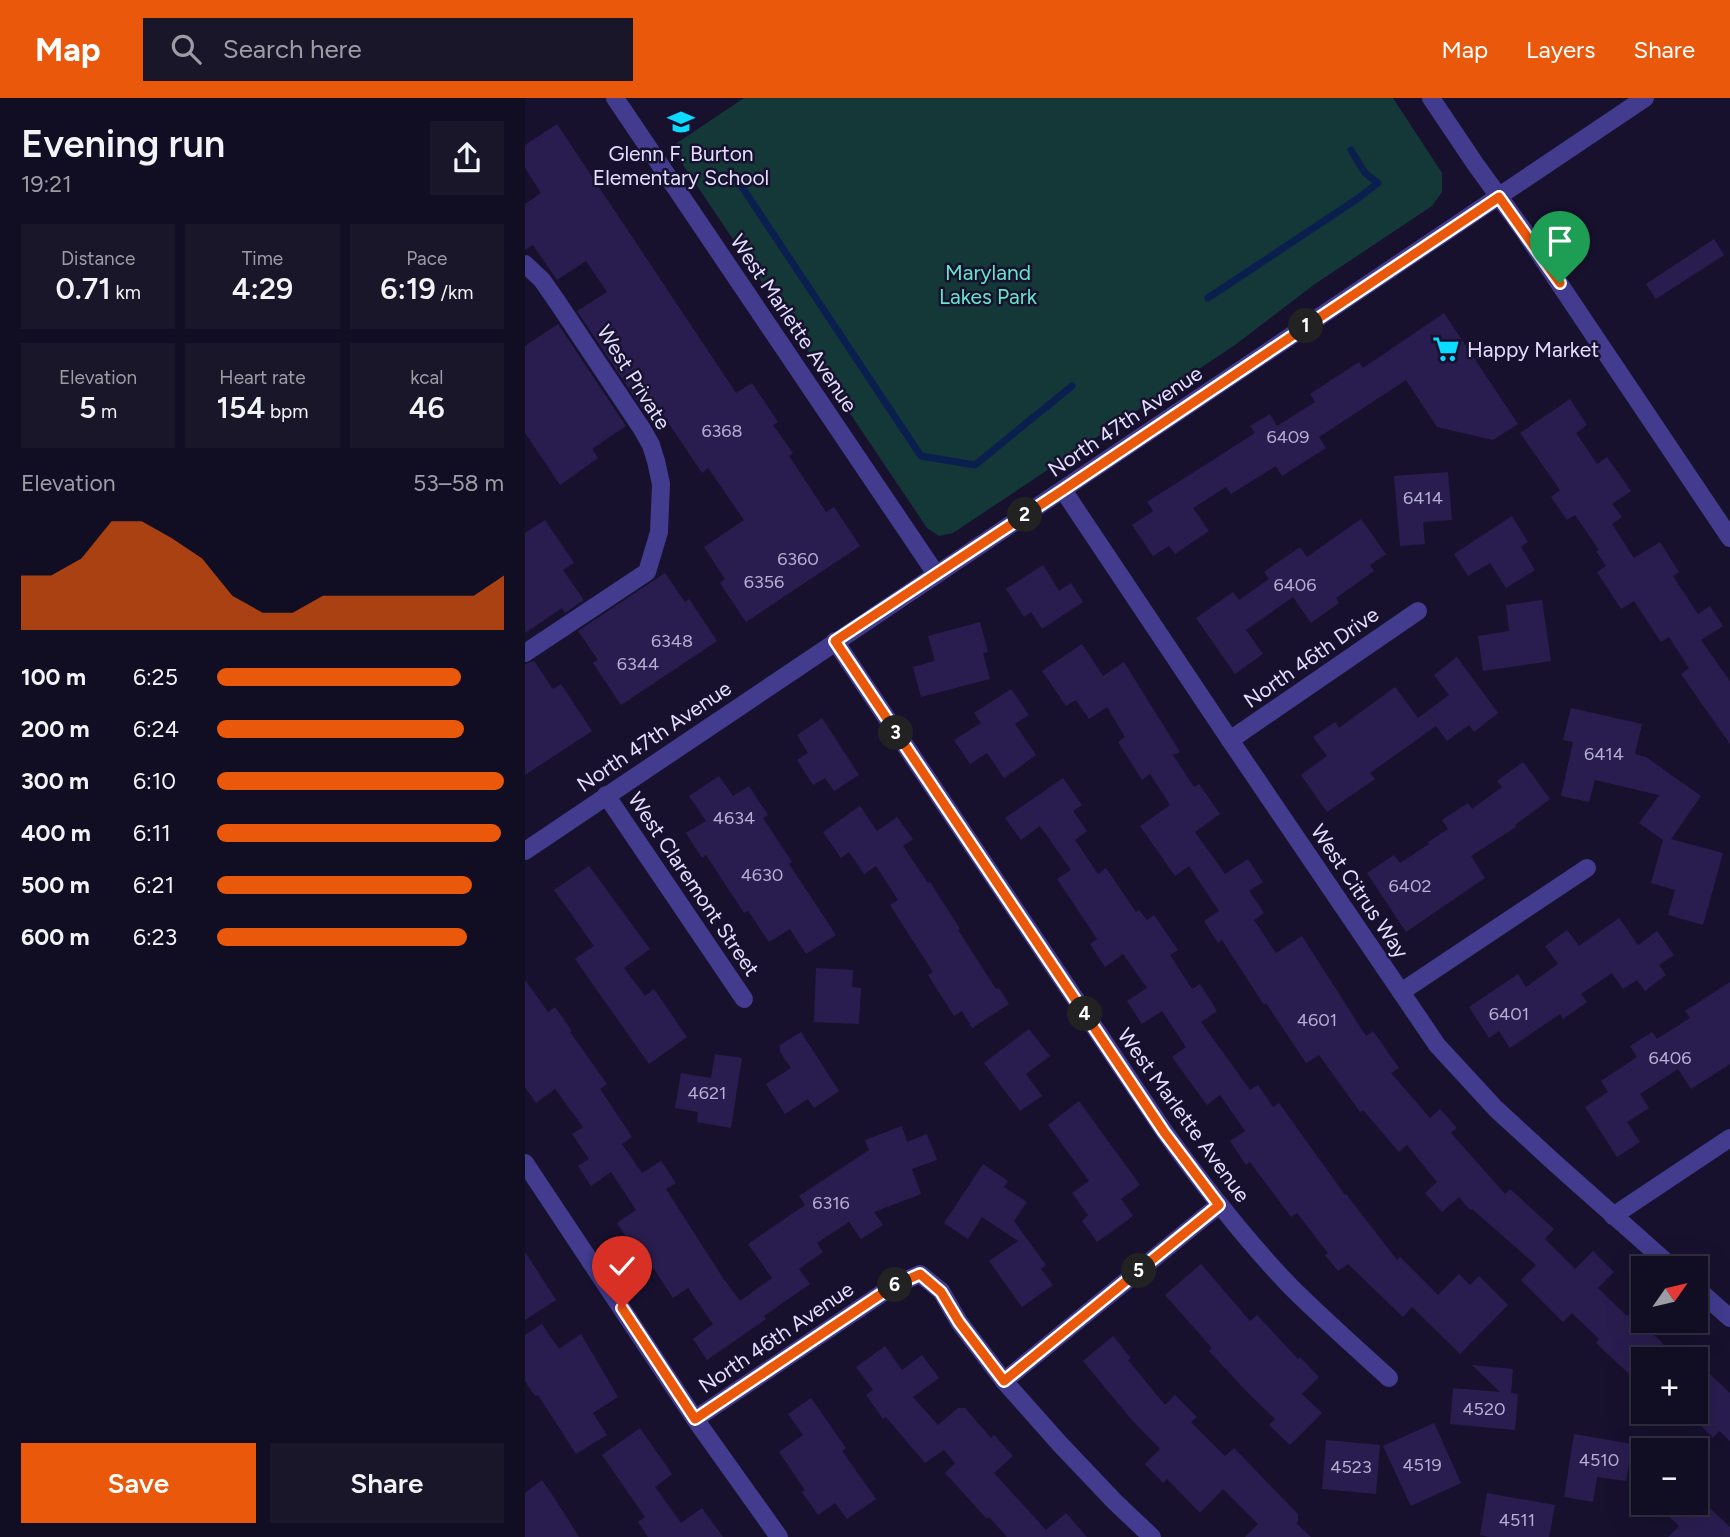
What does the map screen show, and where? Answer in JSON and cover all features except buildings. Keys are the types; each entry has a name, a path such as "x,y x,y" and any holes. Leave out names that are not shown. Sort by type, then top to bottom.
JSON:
{"street":[{"name":"West Marlette Avenue","path":"615,98 936,574"},
{"path":"1431,98 1539,252 1730,538"},
{"name":"North 47th Avenue","path":"525,851 1645,98"},
{"name":"West Private","path":"525,264 542,280 642,429 651,445 660,484 659,532 646,572 525,653"},
{"name":"West Citrus Way","path":"1063,490 1437,1045 1496,1110 1659,1256"},
{"name":"North 46th Drive","path":"1230,740 1418,611"},
{"name":"West Marlette Avenue","path":"835,641 1164,1132 1219,1205 1289,1284 1389,1378"},
{"name":"West Claremont Street","path":"606,796 744,999"},
{"path":"1401,992 1587,868"},
{"path":"1613,1216 1730,1138"},
{"path":"525,1163 695,1419 779,1537"},
{"path":"1152,1537 1115,1503 1004,1381 1219,1205"},
{"name":"North 46th Avenue","path":"695,1419 893,1286 920,1274 941,1292 959,1322 1004,1381"},
{"path":"1708,1299 1730,1318"}],"green space":[{"name":"Maryland Lakes Park","path":"744,98 1393,98 1442,173 1442,192 1432,206 1315,284 1235,345 953,533 939,536 927,528 671,147"}],"waterway":[{"path":"1208,298 1378,183 1365,173 1351,150"},
{"path":"729,178 738,181 921,456 975,465 1072,386"}],"place":[{"name":"Glenn F. Burton Elementary School","path":"681,122"},
{"name":"Happy Market","path":"1446,349"}],"route":[{"path":"622,1308 695,1419 893,1286 920,1274 941,1292 959,1322 1004,1381 1219,1205 1164,1132 835,641 1499,197 1560,283"}]}
